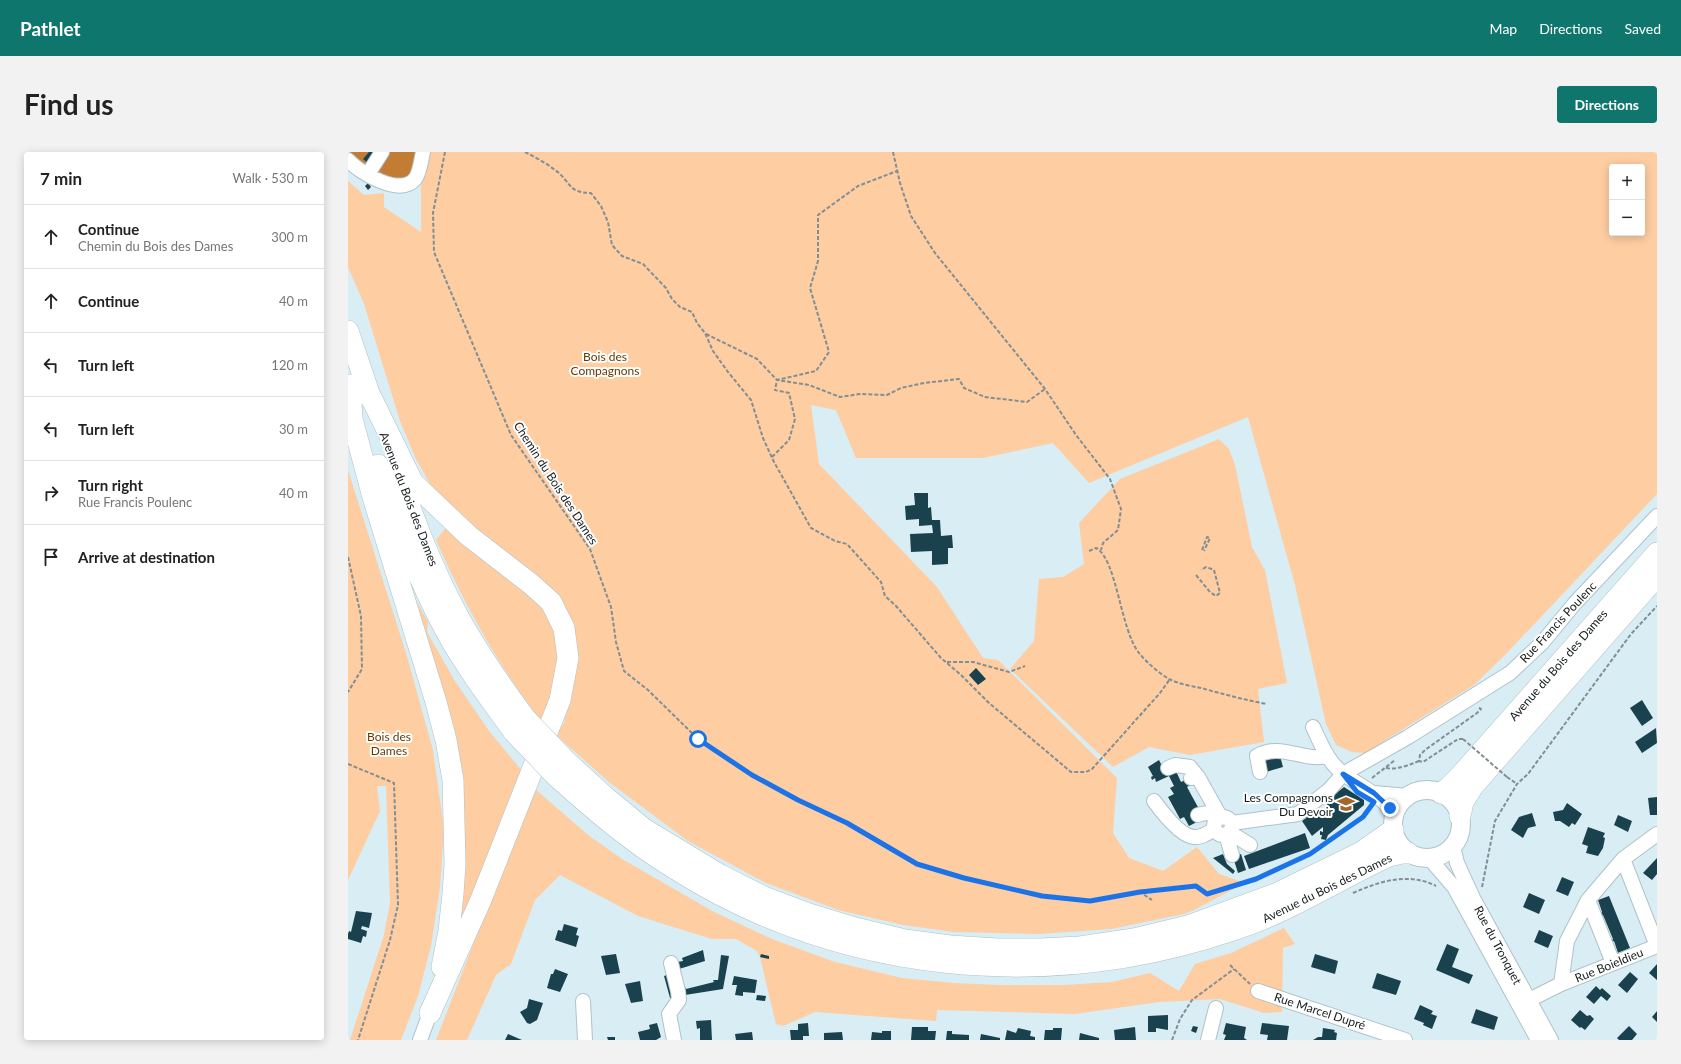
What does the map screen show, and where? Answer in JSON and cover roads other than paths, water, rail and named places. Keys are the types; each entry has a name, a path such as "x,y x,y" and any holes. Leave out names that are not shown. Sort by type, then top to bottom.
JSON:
{"highway":[{"name":"Avenue du Bois des Dames","path":"348,331 355,383 422,540 457,614 519,724 561,768 597,812 674,869 740,905 800,930 846,945 916,960 996,967 1077,964 1154,953 1193,943 1269,917 1389,856 1408,853"},
{"path":"355,383 352,419 373,497 436,702 446,740 453,780 455,864 453,894 443,960 430,1013"},
{"path":"355,383 413,482 469,536 531,584 551,602 564,628 568,658 560,700 480,902 430,1013"},
{"name":"Avenue du Bois des Dames","path":"1441,793 1461,775 1657,553"},
{"name":"Avenue du Bois des Dames","path":"1460,816 1463,802 1473,786 1657,576"},
{"name":"Avenue du Bois des Dames","path":"561,768 603,795 644,829 720,875 764,897 809,914 855,928 905,940 997,950 1080,947 1134,938 1188,926 1278,893 1360,853 1393,823"}],"main road":[{"path":"1430,790 1441,793 1450,799 1460,816 1460,833 1453,846 1442,855 1429,858 1415,856 1408,853 1401,847 1396,839 1393,823 1399,805 1408,796 1418,791 1430,790"}],"street":[{"path":"368,174 382,152"},
{"path":"348,160 378,180 395,186 409,184 416,178 423,152"},
{"name":"Rue Francis Poulenc","path":"1225,827 1298,814 1329,790 1343,774 1408,737 1510,673 1542,643 1575,603 1657,516"},
{"path":"1313,727 1327,756 1343,774 1362,786 1374,798 1387,805 1393,823"},
{"path":"1260,772 1257,756 1261,753 1277,750 1317,758 1327,756"},
{"path":"1168,768 1176,765 1190,766 1195,778 1225,827 1232,855"},
{"path":"1374,798 1408,796"},
{"path":"1154,801 1168,821 1187,835 1194,837 1202,836 1225,827"},
{"path":"1198,815 1208,813 1215,814 1225,827 1250,845"},
{"path":"1561,984 1567,941 1588,900 1623,859 1657,834"},
{"name":"Rue du Tronquet","path":"1453,846 1458,864 1524,1003 1538,1040"},
{"name":"Rue du Tronquet","path":"1429,858 1454,887 1524,1003 1551,1040"},
{"path":"1623,859 1657,946"},
{"path":"1588,900 1613,963"},
{"name":"Rue Boieldieu","path":"1524,1003 1561,984 1657,946"},
{"path":"671,963 679,1000 669,1014 674,1040"},
{"name":"Rue Marcel Dupré","path":"1258,991 1405,1040"},
{"path":"583,1001 585,1040"},
{"path":"1208,1040 1216,1008"},
{"path":"420,1040 430,1013"}],"place":[{"name":"Les Compagnons Du Devoir","path":"1346,804"}],"park label":[{"name":"Bois des Compagnons","path":"605,363"},
{"name":"Bois des Dames","path":"389,743"}]}
